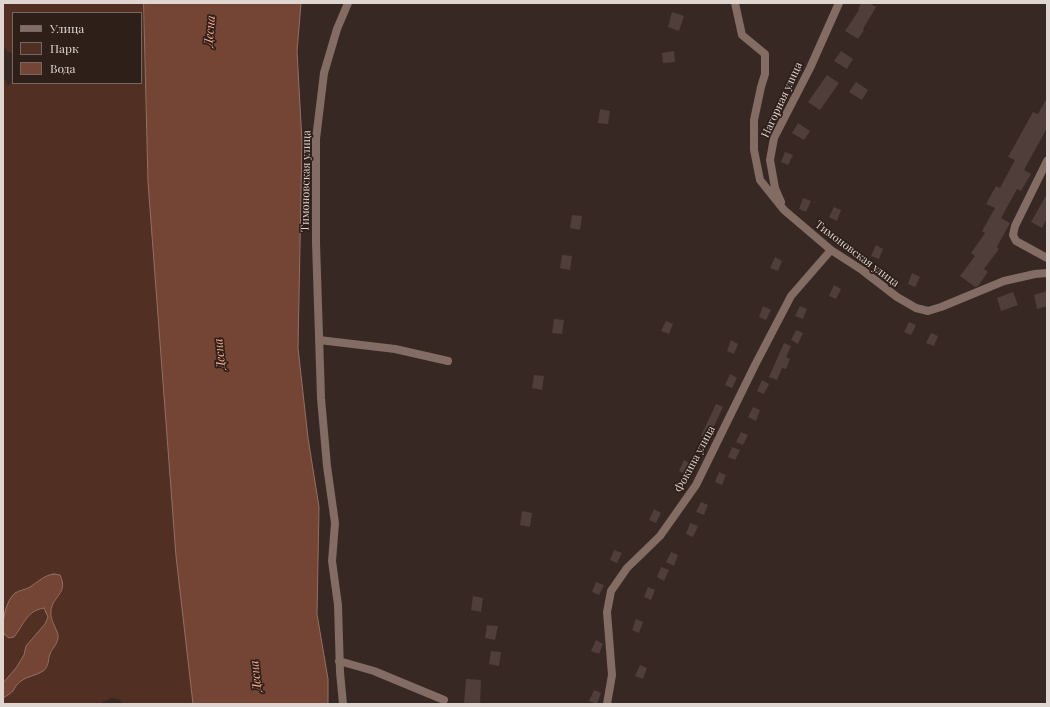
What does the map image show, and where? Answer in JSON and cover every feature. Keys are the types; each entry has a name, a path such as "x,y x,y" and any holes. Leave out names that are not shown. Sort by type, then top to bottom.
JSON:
{"street":[{"name":"Тимоновская улица","path":"343,704 339,661 338,605 332,561 335,523 327,466 321,398 316,243 316,140 324,73 337,29 348,3"},
{"name":"Тимоновская улица","path":"735,3 742,35 765,54 765,74 754,120 754,150 760,180 784,210 831,250 862,270 897,298 916,308 928,311 942,307 1004,281 1035,274 1047,273"},
{"name":"Нагорная улица","path":"784,210 775,188 770,160 774,138 810,68 840,3"},
{"path":"1047,161 1015,226 1013,235 1016,241 1047,258"},
{"name":"Фокина улица","path":"607,704 612,675 607,612 611,591 627,568 660,536 696,486 755,365 791,296 831,250"},
{"path":"319,340 395,349 448,362"},
{"path":"339,661 374,671 444,700"}],"green space":[{"path":"3,3 144,3 148,182 176,556 193,704 122,704 119,699 111,698 99,704 3,704 3,698 12,692 17,684 22,680 43,671 48,666 50,655 57,643 58,634 53,624 51,611 54,601 61,593 47,575 27,589 17,592 6,610 3,619 3,76 8,86 12,82 12,84 142,84 142,12 12,12 12,54 7,51 3,46"},
{"path":"44,608 48,617 45,624 26,646 24,655 16,668 3,683 3,631 9,638 15,635 34,611"}],"water":[{"name":"Десна","path":"144,3 301,3 297,51 302,142 298,348 308,438 319,507 317,614 328,679 328,704 193,704 176,556 148,182"},
{"path":"54,574 60,575 63,587 52,606 51,611 52,620 58,635 57,643 50,654 45,669 40,673 23,679 17,684 12,692 3,698 3,683 16,668 24,655 26,646 45,624 48,617 44,608 33,612 29,615 14,637 9,638 4,634 3,624 9,601 15,593 30,587 47,576"}],"building":[{"path":"861,3 869,3 876,7 858,39 845,31 859,10 858,9"},
{"path":"672,12 684,16 679,31 668,27"},
{"path":"674,51 675,62 663,63 662,53"},
{"path":"841,51 853,59 847,69 834,61"},
{"path":"827,75 839,83 820,110 808,102"},
{"path":"856,82 868,90 862,100 849,92"},
{"path":"1047,98 1047,128 1024,170 1031,174 1021,191 1017,189 1001,218 1010,223 997,247 999,249 984,269 988,272 978,286 975,287 960,276 975,256 971,253 985,233 982,231 995,208 986,204 996,186 1000,188 1015,160 1008,157 1033,112 1038,114"},
{"path":"600,109 610,111 608,124 598,123"},
{"path":"798,123 810,131 804,140 792,133"},
{"path":"785,152 793,155 788,165 781,162"},
{"path":"1047,194 1047,218 1042,228 1031,222"},
{"path":"803,198 811,201 806,212 799,209"},
{"path":"834,207 841,210 837,221 829,217"},
{"path":"572,215 582,216 580,230 570,228"},
{"path":"876,245 883,249 879,259 871,256"},
{"path":"562,255 572,256 570,270 560,268"},
{"path":"775,257 782,261 778,271 770,268"},
{"path":"912,273 920,277 915,287 908,284"},
{"path":"834,285 841,289 836,299 829,296"},
{"path":"1047,291 1047,306 1037,309 1034,295"},
{"path":"1013,292 1018,305 1001,311 997,298"},
{"path":"763,306 771,310 766,320 759,317"},
{"path":"800,306 807,309 803,319 795,316"},
{"path":"554,319 564,320 562,334 552,333"},
{"path":"666,321 673,324 669,334 661,331"},
{"path":"909,322 916,325 911,335 904,332"},
{"path":"796,330 803,333 798,344 791,340"},
{"path":"931,333 938,336 934,346 926,343"},
{"path":"731,340 738,344 734,354 727,351"},
{"path":"784,343 791,346 786,357 790,359 786,369 782,368 777,380 769,377"},
{"path":"730,374 737,378 732,388 725,385"},
{"path":"534,375 544,376 542,390 532,388"},
{"path":"762,380 769,384 764,394 757,391"},
{"path":"716,404 723,407 708,439 701,436"},
{"path":"753,407 760,410 756,421 748,417"},
{"path":"741,432 748,435 743,445 736,442"},
{"path":"732,447 740,450 735,460 728,457"},
{"path":"684,460 691,464 686,474 679,471"},
{"path":"719,472 726,475 722,485 715,482"},
{"path":"701,502 708,505 704,515 696,512"},
{"path":"654,509 661,513 656,523 649,520"},
{"path":"522,511 532,513 530,527 520,525"},
{"path":"690,523 698,526 693,537 686,534"},
{"path":"614,550 622,553 617,563 610,560"},
{"path":"671,552 678,555 674,566 666,562"},
{"path":"661,567 669,570 664,581 657,577"},
{"path":"596,582 604,585 599,595 592,592"},
{"path":"648,587 655,590 651,600 644,597"},
{"path":"473,596 483,598 481,612 471,610"},
{"path":"636,619 643,622 639,633 632,630"},
{"path":"487,625 498,626 495,640 485,638"},
{"path":"596,640 603,644 599,654 591,651"},
{"path":"491,651 501,652 499,666 489,664"},
{"path":"640,665 647,668 643,679 635,676"},
{"path":"466,679 481,680 480,704 464,704"},
{"path":"594,690 601,693 597,704 589,701"}]}
